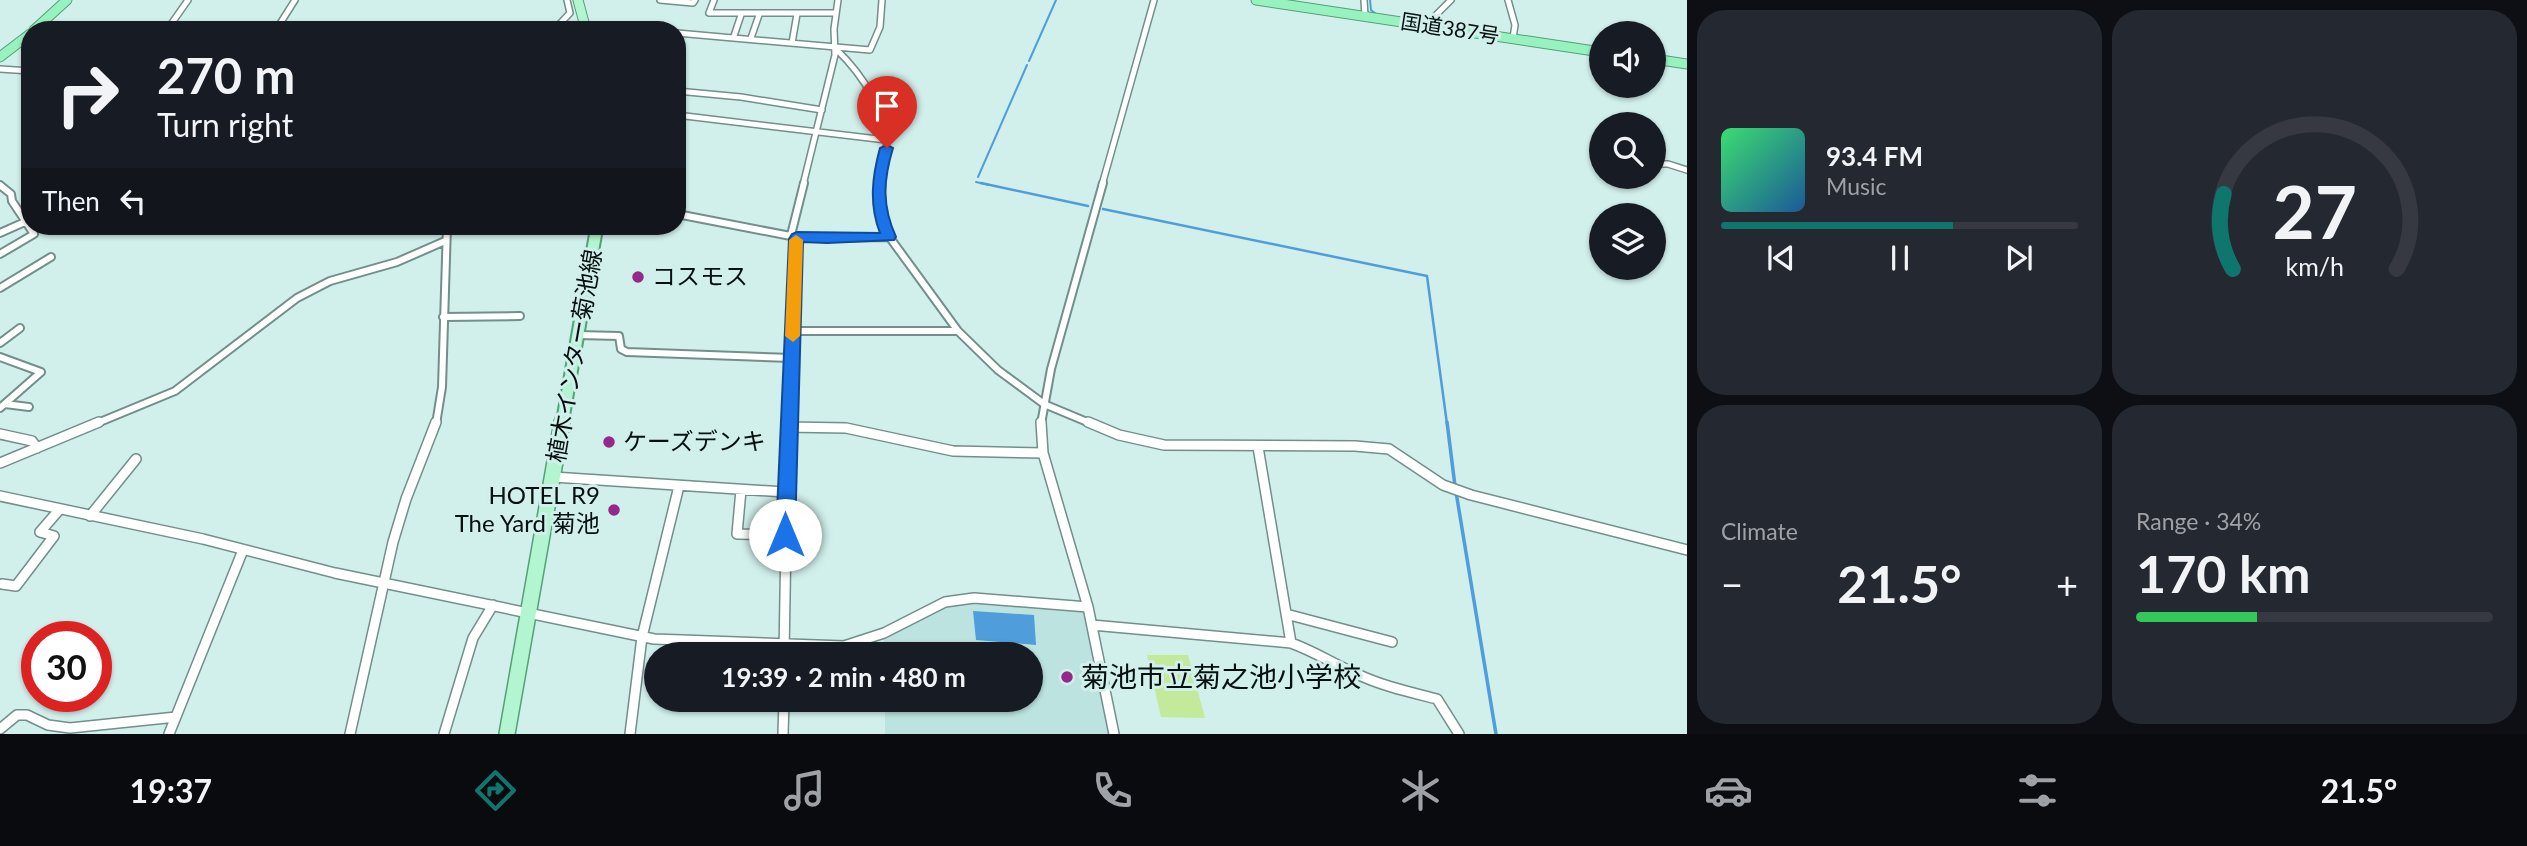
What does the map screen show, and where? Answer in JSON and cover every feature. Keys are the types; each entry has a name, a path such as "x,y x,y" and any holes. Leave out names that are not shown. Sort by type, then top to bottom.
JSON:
{"highway":[{"path":"44,21 68,0"},
{"name":"国道387号","path":"1256,0 1589,49"},
{"path":"0,57 21,41"},
{"path":"1666,61 1687,64"}],"main road":[{"path":"579,2 584,21"},
{"name":"植木インター菊池線","path":"507,734 595,235"}],"street":[{"path":"173,21 188,0"},
{"path":"282,21 295,0"},
{"path":"567,0 571,10"},
{"path":"660,0 693,4 695,0"},
{"path":"714,0 709,13 836,13"},
{"path":"784,642 785,492 793,331 794,236 836,49 834,29 838,0"},
{"path":"686,33 734,36 836,49 871,49 880,27 882,0"},
{"path":"1114,734 1092,625 1043,453 1041,417 1154,0"},
{"path":"1364,0 1365,16"},
{"path":"1426,25 1451,0"},
{"path":"1508,0 1515,25 1513,38"},
{"path":"562,21 579,2"},
{"path":"792,43 797,14"},
{"path":"734,36 741,15"},
{"path":"751,38 759,15"},
{"path":"836,49 859,74 883,122 886,140 885,158 880,171 879,214 889,237 958,331 998,370 1044,404 1119,435 1164,444 1355,446 1389,449 1443,485 1471,495 1687,550"},
{"path":"0,69 21,70"},
{"path":"686,92 741,97 822,110"},
{"path":"686,116 886,140"},
{"path":"1666,164 1687,170"},
{"path":"0,186 11,194 12,201 21,213"},
{"path":"686,216 794,236 827,239 889,237"},
{"path":"0,233 21,224"},
{"path":"0,254 33,235"},
{"path":"350,734 406,499 436,424 442,387 446,235"},
{"path":"0,463 175,391 319,285 397,262 445,241"},
{"path":"0,288 51,257"},
{"path":"443,317 520,316"},
{"path":"0,343 20,328"},
{"path":"793,331 958,331"},
{"path":"578,335 619,335 623,351 792,358"},
{"path":"0,357 41,372 3,406"},
{"path":"3,406 29,407"},
{"path":"788,427 809,424 870,432 943,450 1043,453"},
{"path":"0,434 32,441 37,448"},
{"path":"1258,447 1291,643"},
{"path":"90,516 136,459"},
{"path":"553,477 785,492"},
{"path":"630,734 642,637 679,486"},
{"path":"741,490 737,534 785,535"},
{"path":"0,496 642,637 743,642"},
{"path":"2,584 16,586 54,536 40,532 59,510"},
{"path":"169,734 243,550"},
{"path":"856,642 884,633 944,602 954,600 986,599 1087,607"},
{"path":"444,734 473,638 493,605"},
{"path":"1286,614 1392,642"},
{"path":"1092,625 1291,643 1320,653 1354,673 1376,682 1437,699 1459,734"},
{"path":"783,734 784,712"},
{"path":"0,729 17,715 27,715 48,725 70,728 176,717"}],"shaded area":[{"name":"菊池市立菊之池小学校","path":"974,598 1088,607 1114,734 885,734 885,712 1043,712 1043,642 884,642 884,633 945,602"}],"green space":[{"path":"1147,655 1188,655 1205,718 1161,717"}],"water":[{"path":"973,611 1034,615 1036,642 976,640"}],"waterway":[{"path":"1029,61 1056,0"},
{"path":"1370,0 1371,10 1376,14"},
{"path":"978,177 1027,65"},
{"path":"976,182 989,185"},
{"path":"981,183 1088,206"},
{"path":"1103,209 1427,276 1447,424"},
{"path":"1447,422 1455,486"},
{"path":"1456,492 1496,734"}],"slow traffic":[{"path":"793,336 796,240"}],"place":[{"name":"コスモス","path":"638,277"},
{"name":"ケーズデンキ","path":"609,442"},
{"name":"HOTEL R9 The Yard 菊池","path":"614,510"},
{"name":"菊池市立菊之池小学校","path":"1067,677"}],"route":[{"path":"785,535 796,239 889,237 881,223 878,188 887,148"}]}
